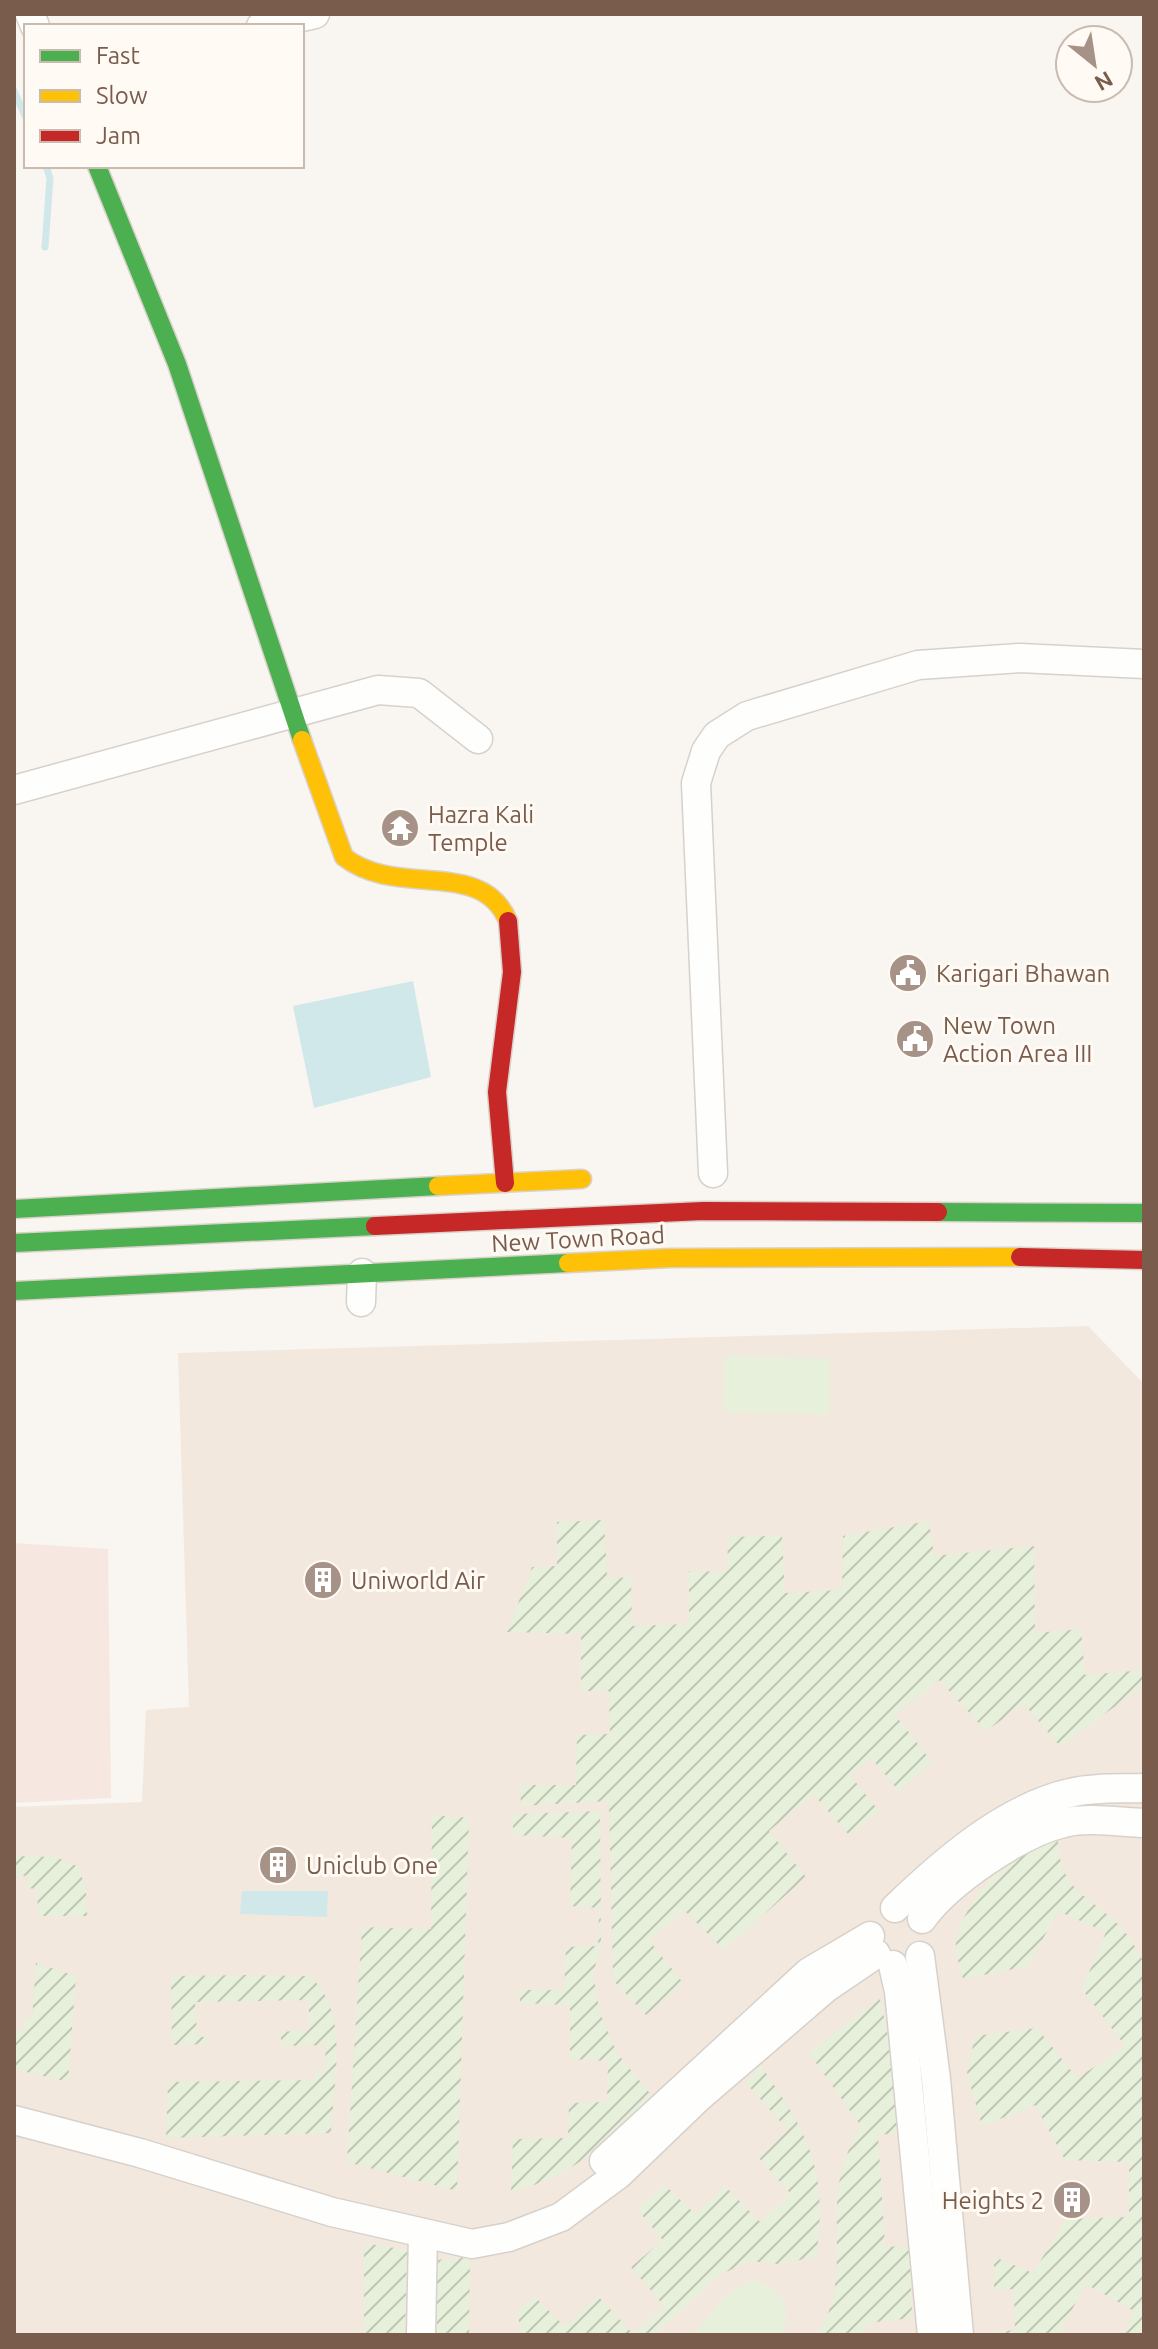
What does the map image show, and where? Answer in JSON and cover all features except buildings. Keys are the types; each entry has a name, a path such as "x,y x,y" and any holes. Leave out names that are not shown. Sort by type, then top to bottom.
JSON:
{"main road":[{"path":"98,168 132,241 190,397 293,715 344,857 359,872 378,877 475,886 495,894 505,910 513,967 497,1078 496,1111 505,1183"},
{"path":"14,1209 582,1179"},
{"name":"New Town Road","path":"14,1243 703,1211 1144,1213"},
{"name":"New Town Road","path":"14,1291 671,1258 950,1255 1144,1260"}],"street":[{"path":"270,24 315,14"},
{"path":"713,1173 696,783 706,751 717,735 765,708 918,665 1020,658 1144,664"},
{"path":"14,790 378,690 419,693 478,739"},
{"path":"361,1302 362,1273"},
{"path":"932,2335 899,1991 880,1952 878,1917 895,1908 918,1886 1013,1815 1069,1793 1144,1788"},
{"path":"922,1919 931,1906 959,1883 1021,1840 1065,1822 1144,1823"},
{"path":"895,1908 914,1912 922,1919 928,1938 920,1956 936,2079 959,2335"},
{"path":"14,2120 140,2153 332,2212 472,2244 509,2237 561,2217 619,2174 698,2098 826,1988 880,1952"},
{"path":"14,2102 425,2216 472,2226 504,2221 552,2202 605,2160 809,1972 880,1952 903,1965 920,1956"},
{"path":"421,2335 423,2233"}],"shaded area":[{"path":"1088,1326 1144,1384 1144,2335 14,2335 14,1807 142,1802 146,1710 189,1707 178,1353"},
{"path":"14,1543 108,1549 111,1798 14,1803"}],"green space":[{"path":"724,1356 830,1358 829,1414 723,1412"},
{"path":"604,1520 607,1577 631,1578 632,1626 689,1624 689,1571 727,1572 728,1537 782,1536 785,1593 842,1590 843,1536 929,1521 934,1556 1034,1546 1035,1633 1081,1629 1085,1675 1144,1670 1142,1687 1060,1746 1024,1704 986,1731 939,1680 895,1715 932,1762 899,1791 871,1758 850,1775 879,1811 849,1835 813,1794 769,1831 806,1877 724,1950 684,1910 649,1940 683,1983 646,2015 613,1980 609,1801 521,1806 520,1785 576,1785 577,1735 610,1734 609,1691 581,1691 581,1634 507,1632 532,1567 557,1566 557,1522"},
{"path":"600,1811 601,1945 593,1974 600,2013 617,2053 656,2101 572,2167 511,2192 513,2139 568,2138 569,2103 607,2102 608,2061 570,2059 570,2005 520,2003 519,1990 564,1990 566,1947 598,1946 599,1908 570,1906 572,1838 513,1835 513,1814"},
{"path":"432,1815 469,1818 457,2191 347,2162 362,1927 431,1929"},
{"path":"1058,1833 1059,1854 1070,1882 1125,1932 1142,1959 1144,2335 1124,2335 1134,2311 1086,2284 1058,2335 996,2335 996,2332 1015,2330 1014,2289 994,2290 994,2257 1033,2273 1066,2219 1129,2217 1129,2162 1065,2160 1035,2105 982,2126 967,2073 975,2036 1037,2028 1077,2078 1126,2047 1082,1989 1106,1932 1058,1911 1028,1966 963,1979 956,1943 969,1908 1009,1862"},
{"path":"14,1856 56,1857 79,1867 86,1891 87,1916 39,1916 36,1889 28,1888 28,1876 14,1875"},
{"path":"36,1963 76,1976 68,2082 14,2069 14,2031 24,2031 24,2019 32,2019"},
{"path":"171,1976 310,1976 323,1991 331,2009 337,2050 331,2133 166,2138 168,2082 315,2080 315,2071 326,2070 325,2045 281,2046 281,2032 309,2030 309,2000 195,2002 197,2037 207,2037 207,2044 172,2045"},
{"path":"880,1999 895,2069 899,2133 878,2135 885,2246 910,2248 912,2318 867,2323 863,2335 816,2335 826,2319 835,2284 839,2182 849,2149 861,2126 809,2053"},
{"path":"760,2065 803,2133 811,2155 820,2200 816,2257 778,2264 749,2261 718,2276 654,2335 520,2335 518,2309 535,2297 565,2327 598,2296 633,2334 664,2306 631,2267 663,2240 637,2209 665,2185 695,2214 725,2186 760,2222 791,2194 759,2158 788,2130 746,2083"},
{"path":"364,2243 407,2250 405,2335 364,2335"},
{"path":"470,2257 469,2335 437,2335 437,2260"},
{"path":"750,2281 769,2287 782,2299 786,2315 782,2335 693,2335 728,2293"}],"water":[{"path":"413,981 431,1077 314,1108 293,1006"},
{"path":"242,1891 328,1891 327,1917 240,1914"}],"waterway":[{"path":"14,91 24,114"},
{"path":"45,247 50,178 47,168"}],"traffic: fast":[{"path":"98,168 177,364 302,740"},
{"path":"14,1209 438,1186"},
{"path":"938,1212 1144,1213"},
{"path":"14,1243 375,1226"},
{"path":"14,1291 568,1263"}],"traffic: slow":[{"path":"302,740 344,857 365,869 389,876 459,884 479,890 496,902 508,921"},
{"path":"438,1186 582,1179"},
{"path":"568,1263 671,1258 1020,1257"}],"traffic: jam":[{"path":"505,1183 497,1092 512,972 508,921"},
{"path":"375,1226 703,1211 938,1212"},
{"path":"1020,1257 1144,1260"}],"place":[{"name":"Hazra Kali Temple","path":"400,828"},
{"name":"Karigari Bhawan","path":"908,973"},
{"name":"New Town Action Area III","path":"915,1039"},
{"name":"Uniworld Air","path":"323,1580"},
{"name":"Uniclub One","path":"278,1865"},
{"name":"Heights 2","path":"1072,2200"}]}
